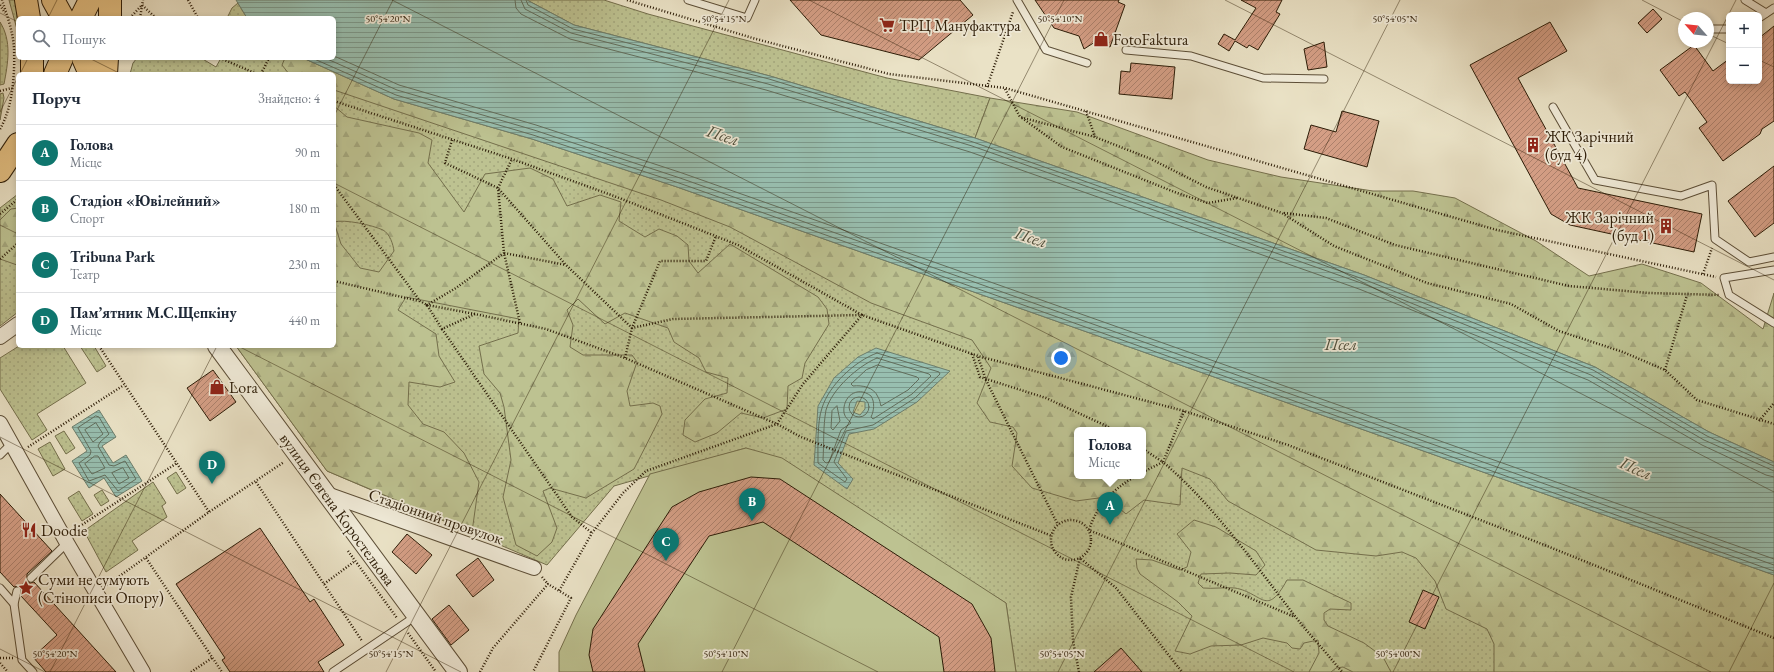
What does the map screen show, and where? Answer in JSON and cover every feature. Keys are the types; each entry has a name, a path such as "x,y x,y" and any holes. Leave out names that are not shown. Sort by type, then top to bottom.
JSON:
{"main road":[{"path":"19,16 26,0"},
{"path":"53,0 62,16"},
{"path":"83,16 90,0"},
{"path":"110,0 110,16"},
{"path":"32,60 32,72"},
{"path":"56,72 61,60"},
{"path":"72,60 72,72"},
{"path":"84,60 89,72"},
{"path":"106,72 108,60"}],"street":[{"path":"0,336 16,325"},
{"name":"вулиця Євгена Коростельова","path":"218,348 458,672"},
{"path":"0,423 12,442 67,543 143,672"},
{"name":"Стадіонний провулок","path":"327,494 534,568"}],"lane":[{"path":"688,0 747,18 755,0"},
{"path":"1745,0 1766,13"},
{"path":"1015,3 1046,50 1087,63"},
{"path":"1762,16 1774,8"},
{"path":"1714,29 1726,30"},
{"path":"1126,50 1191,56 1263,78 1324,79"},
{"path":"1553,107 1595,180 1681,196 1712,185 1715,239 1748,262 1774,257"},
{"path":"1774,270 1724,278 1729,295 1774,323"},
{"path":"0,455 12,442"},
{"path":"31,578 67,543"},
{"path":"0,588 14,604"},
{"path":"17,591 14,604 22,660 33,672"},
{"path":"333,672 417,616"}],"path":[{"path":"2,0 16,16"},
{"path":"140,16 143,0"},
{"path":"188,0 197,16"},
{"path":"627,0 756,39 889,74 1005,88 1497,230 1724,278"},
{"path":"987,87 1013,13 1015,3"},
{"path":"0,5 16,17"},
{"path":"132,16 142,5"},
{"path":"142,5 154,16"},
{"path":"0,129 5,120 12,88 16,32"},
{"path":"225,60 252,72"},
{"path":"262,72 269,60"},
{"path":"0,91 12,88"},
{"path":"1005,88 1020,117 1062,147 1177,193 1208,203 1237,198"},
{"path":"336,102 512,159 614,196 716,236 738,245 862,315 978,356 1184,411 1288,445 1547,546 1774,638"},
{"path":"1086,111 1095,137"},
{"path":"1020,117 1095,137 1151,159 1206,187 1237,198 1282,213 1326,218 1396,245 1569,286 1687,295 1729,295"},
{"path":"0,124 5,120"},
{"path":"452,140 445,163 498,188 566,265 632,328"},
{"path":"512,159 498,188 504,253 520,323"},
{"path":"336,188 420,301"},
{"path":"0,214 16,201"},
{"path":"1282,213 1334,246 1427,283 1511,304 1559,331 1622,352 1665,370 1697,400 1759,421 1774,424"},
{"path":"625,358 632,328 660,261 706,261 716,236"},
{"path":"1703,274 1715,239"},
{"path":"0,259 16,245"},
{"path":"427,305 504,253 566,265"},
{"path":"336,281 420,301 427,305 546,329 625,358 777,424 802,437 1052,536"},
{"path":"1665,370 1687,295"},
{"path":"427,305 572,517 592,532"},
{"path":"442,329 475,314"},
{"path":"632,328 673,319 862,315"},
{"path":"559,591 592,532 623,493 646,470 777,424 803,384 862,315"},
{"path":"100,348 210,512"},
{"path":"972,354 980,377 1046,398 1109,427"},
{"path":"978,356 986,380 1058,525"},
{"path":"28,447 124,385"},
{"path":"1759,421 1774,403"},
{"path":"1146,470 1163,462 1184,411"},
{"path":"1146,451 1163,462 1185,481 1224,524 1296,617 1342,672"},
{"path":"97,592 284,462"},
{"path":"77,528 177,464"},
{"path":"1089,530 1095,513 1119,486 1131,479"},
{"path":"256,482 368,649"},
{"path":"1075,520 1086,525 1089,530 1091,543 1089,550 1080,558 1067,560 1056,553 1051,542 1052,536 1058,525 1062,522 1075,520"},
{"path":"1089,530 1296,617"},
{"path":"146,558 222,672"},
{"path":"1079,672 1073,641 1070,597 1080,558"},
{"path":"1080,558 1116,588 1182,672"},
{"path":"324,584 355,561"},
{"path":"480,672 493,648 548,584 571,598 533,672"},
{"path":"0,658 12,658"},
{"path":"191,672 212,658"},
{"path":"0,663 8,672"}],"green space":[{"path":"9,0 16,0 16,26"},
{"path":"527,0 604,0 648,14 887,78 990,98 975,138 770,76 574,25"},
{"path":"238,3 246,16 228,16 232,8"},
{"path":"0,22 4,29 8,44 8,52 4,84 0,85"},
{"path":"135,60 204,60 216,67 220,60 307,60 334,72 131,72"},
{"path":"284,60 307,60 334,72 287,72 282,65"},
{"path":"336,73 394,99 677,187 1774,575 1774,672 1016,672 1006,603 746,448 614,486 547,565 327,471 237,348 336,348"},
{"path":"336,73 394,99 532,139 677,187 1774,575 1774,672 1494,672 1494,644 1487,629 1446,609 1435,581 1416,558 1402,552 1376,556 1316,550 1228,501 1210,479 1182,468 1180,505 1144,500 1126,514 1106,497 1076,501 1032,488 1012,466 1017,433 1013,427 990,422 977,403 991,368 972,340 871,303 730,227 661,200 336,91"},
{"path":"3,93 4,98 0,120 0,94"},
{"path":"990,98 1077,112 1208,160 1281,177 1373,191 1413,191 1455,198 1536,241 1589,276 1642,264 1701,283 1763,329 1774,293 1774,462 1709,432 1595,367 1364,275 975,138"},
{"path":"336,108 347,117 419,133 432,140 428,163 464,212 485,174 530,168 553,179 567,206 600,195 621,202 619,221 645,237 659,229 677,236 688,245 689,261 698,273 730,244 818,297 827,309 829,324 805,363 802,378 788,386 787,409 763,418 741,413 717,433 695,442 683,435 685,420 705,399 727,393 728,378 706,372 699,358 674,342 668,328 625,313 605,324 578,299 567,310 573,325 570,347 583,355 632,355 637,362 627,391 630,406 653,403 660,406 662,414 634,469 586,498 550,488 543,491 557,528 552,542 537,556 516,545 503,497 511,460 504,407 500,393 484,374 479,346 518,333 519,319 406,297 398,310 436,334 439,356 455,382 440,387 409,382 408,405 423,424 444,432 464,453 479,482 472,532 327,471 237,348 336,348 336,228 341,244 360,268 379,272 394,251 388,234 383,230 366,224 345,221 336,222"},
{"path":"16,196 16,314 0,326 0,208"},
{"path":"16,208 16,265 0,259 0,220 11,209"},
{"path":"16,348 64,348 86,383 37,414 47,430 32,440 0,389 0,358"},
{"path":"81,348 95,348 106,366 97,372"},
{"path":"64,431 75,448 66,454 55,436"},
{"path":"50,442 65,469 53,476 38,449"},
{"path":"746,448 782,458 1006,603 1016,672 559,672 559,652 576,615 650,474"},
{"path":"176,472 186,488 177,494 167,478"},
{"path":"153,482 166,503 162,506 167,517 132,541 138,550 106,572 84,531"},
{"path":"102,490 109,501 101,506 94,495"},
{"path":"79,491 93,514 82,521 68,498"},
{"path":"1194,520 1216,527 1256,551 1265,565 1256,575 1230,573 1201,574 1198,583 1203,588 1235,588 1269,601 1280,591 1287,580 1303,580 1351,603 1351,610 1330,609 1324,613 1324,620 1328,626 1364,643 1383,657 1391,672 1353,672 1343,667 1336,668 1331,672 1309,672 1319,653 1318,640 1304,643 1300,649 1292,648 1287,643 1263,638 1241,645 1211,646 1190,654 1175,651 1192,616 1178,602 1140,574 1137,568 1136,559 1152,560 1180,570 1187,567 1191,552 1177,534"}],"water":[{"name":"Псел","path":"236,0 527,0 574,25 770,76 975,138 1364,275 1595,367 1709,432 1774,462 1774,575 677,187 532,139 394,99 307,60 336,60 336,16 246,16"},
{"path":"876,348 950,371 917,402 874,429 849,434 838,463 853,479 847,489 814,465 818,406 834,378 858,357","holes":["857,401 865,402 865,409 860,415 853,412"]},
{"path":"99,410 116,437 102,446 113,463 126,455 142,481 116,497 104,478 89,488 72,461 87,451 72,427"}],"building":[{"name":"ТРЦ Мануфактура","path":"790,0 960,0 973,15 919,60 821,35"},
{"path":"1035,0 1119,0 1118,2 1125,5 1110,47 1095,42 1084,49 1079,36 1054,28"},
{"path":"1241,0 1282,0 1276,12 1280,14 1258,50 1249,45 1247,48 1235,41 1229,51 1218,44 1224,34 1235,40 1256,8"},
{"path":"1653,9 1662,19 1647,33 1638,23"},
{"path":"1550,22 1567,51 1518,78 1578,188 1702,214 1694,252 1570,225 1551,214 1470,65"},
{"path":"1774,26 1774,121 1762,129 1760,134 1723,161 1699,128 1707,122 1685,92 1679,96 1660,70 1690,48 1696,48 1713,71 1726,61 1726,84 1762,84 1762,36"},
{"path":"1324,42 1327,67 1308,70 1304,49"},
{"path":"1131,63 1175,67 1172,99 1119,94 1121,71 1130,72"},
{"path":"1342,111 1379,121 1367,167 1304,149 1311,125 1336,132"},
{"path":"1774,166 1774,223 1755,237 1728,201"},
{"path":"213,370 236,402 210,421 187,388"},
{"path":"751,477 780,479 972,604 991,638 995,672 944,672 939,637 763,522 709,536 638,644 645,672 593,672 589,655 593,629 672,507 699,492"},
{"path":"0,494 52,551 27,574 27,581 30,583 34,582 116,672 46,672 33,657 57,635 21,596 21,588 18,586 14,587 0,572"},
{"path":"260,528 310,602 314,599 344,645 318,662 324,672 230,672 222,660 225,658 176,584"},
{"path":"407,534 432,555 416,574 392,552"},
{"path":"478,558 494,580 473,597 456,575"},
{"path":"1423,590 1439,597 1425,629 1409,622"},
{"path":"449,605 469,630 451,645 432,619"},
{"path":"1121,648 1142,672 1094,672"}],"place":[{"name":"ТРЦ Мануфактура","path":"887,25"},
{"name":"FotoFaktura","path":"1101,39"},
{"name":"ЖК Зарічний (буд 4)","path":"1533,145"},
{"name":"ЖК Зарічний (буд 1)","path":"1666,226"},
{"name":"Lora","path":"217,387"},
{"name":"Пам’ятник М.С.Щепкіну","path":"212,484"},
{"name":"Стадіон «Ювілейний»","path":"752,521"},
{"name":"Голова","path":"1110,525"},
{"name":"Doodie","path":"29,530"},
{"name":"Tribuna Park","path":"666,561"},
{"name":"Суми не сумують (Стінописи Опору)","path":"26,588"}]}
